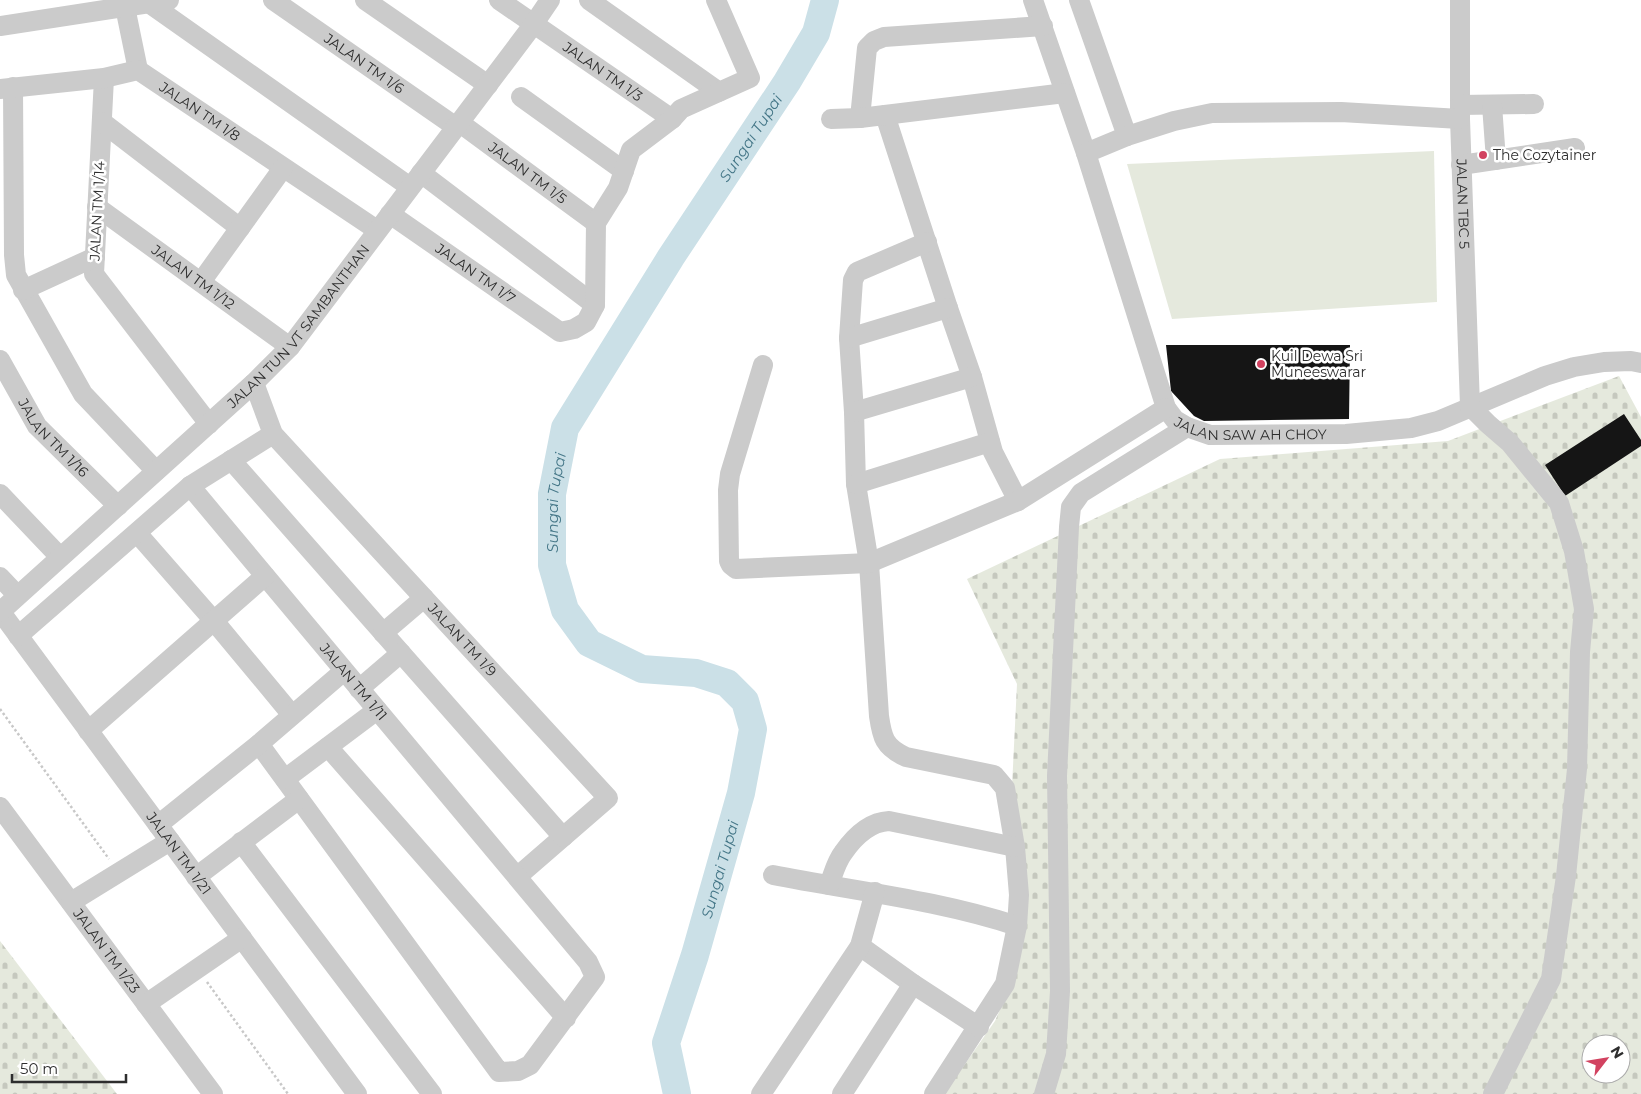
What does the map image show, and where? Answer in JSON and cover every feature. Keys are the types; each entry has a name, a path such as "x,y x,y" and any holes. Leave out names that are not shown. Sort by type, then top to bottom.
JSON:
{"street":[{"path":"0,26 169,0"},
{"name":"JALAN TM 1/6","path":"273,0 458,125"},
{"path":"365,0 488,86"},
{"name":"JALAN TM 1/3","path":"499,0 672,119"},
{"name":"JALAN TUN VT SAMBANTHAN","path":"0,611 209,424 290,347 488,86 550,0"},
{"path":"589,0 719,92"},
{"path":"595,305 596,223 618,188 631,150 672,119 681,109 750,78 716,0"},
{"name":"JALAN SAW AH CHOY","path":"1033,0 1086,153 1166,408 1175,420 1187,427 1210,435 1346,434 1411,428 1438,420 1545,376 1574,367 1638,359"},
{"path":"1079,0 1127,136"},
{"name":"JALAN TBC 5","path":"1460,0 1461,165 1470,406"},
{"path":"148,3 416,180 595,305"},
{"path":"125,7 138,70 104,78 6,88 14,255 8,269 16,275 22,290 84,394 156,471"},
{"path":"860,118 867,48 874,41 884,37 1043,26"},
{"name":"JALAN TM 1/8","path":"138,70 377,230"},
{"name":"JALAN TM 1/14","path":"104,78 94,274 209,424"},
{"path":"831,119 860,118 1064,93"},
{"path":"521,98 624,171"},
{"path":"1086,153 1127,136 1174,121 1212,114 1460,112 1492,105 1534,104"},
{"path":"1492,105 1496,160"},
{"path":"885,115 972,377 993,452 1018,501"},
{"path":"102,122 240,228"},
{"name":"JALAN TM 1/5","path":"458,125 596,223"},
{"path":"1461,165 1575,148"},
{"path":"201,282 283,168"},
{"name":"JALAN TM 1/12","path":"97,207 290,347"},
{"name":"JALAN TM 1/7","path":"390,214 560,332 574,329 586,322 595,305"},
{"path":"927,242 857,272 853,280 849,338 856,484 869,563 882,738 896,753 994,775 1005,788 1015,847 1018,895 1017,926 1005,984 934,1094"},
{"path":"22,290 95,257"},
{"path":"849,338 948,308"},
{"name":"JALAN TM 1/16","path":"0,360 38,426 118,506"},
{"path":"763,365 730,474 728,490 729,560 736,569 869,563 1018,501 1166,408"},
{"path":"854,412 972,377"},
{"name":"JALAN TM 1/9","path":"254,383 272,434 608,798 518,876"},
{"path":"1470,406 1510,443 1559,503 1574,551 1584,609 1580,652 1577,769 1566,876 1551,979 1493,1094"},
{"path":"1044,1094 1056,1054 1060,991 1057,776 1068,527 1071,506 1082,493 1187,427"},
{"path":"18,636 190,486 272,434"},
{"path":"856,484 990,442"},
{"path":"231,460 563,837"},
{"name":"JALAN TM 1/11","path":"190,486 588,962 595,977 566,1018"},
{"path":"0,494 60,557"},
{"path":"137,533 214,621 292,715"},
{"path":"88,731 265,576"},
{"path":"0,577 17,595"},
{"path":"383,633 424,598"},
{"name":"JALAN TM 1/21","path":"0,611 358,1094"},
{"path":"359,689 401,653"},
{"path":"158,825 259,744 344,671"},
{"path":"285,779 377,710"},
{"path":"259,744 499,1072 518,1071 530,1065 566,1018 328,747"},
{"path":"196,877 299,799"},
{"name":"JALAN TM 1/23","path":"0,807 213,1094"},
{"path":"829,885 842,854 871,824 880,822 889,821 1015,847"},
{"path":"71,902 170,841"},
{"path":"241,842 432,1094"},
{"path":"773,874 875,892 995,918 1017,926"},
{"path":"761,1094 860,946 875,892"},
{"path":"146,1004 242,938"},
{"path":"860,946 978,1027"},
{"path":"842,1094 913,984"}],"path":[{"path":"0,709 119,872"},
{"path":"197,969 288,1094"}],"green space":[{"path":"1434,151 1437,302 1172,319 1127,164"},
{"path":"1619,376 1641,417 1641,1094 944,1094 995,1021 1014,978 1012,787 1017,684 967,579 1220,459 1448,441"},
{"path":"0,941 117,1094 0,1094"}],"building":[{"path":"1166,345 1350,345 1349,419 1204,421 1194,416 1171,391"},
{"path":"1624,414 1641,440 1641,446 1565,496 1545,465"}],"waterway":[{"name":"Sungai Tupai","path":"677,1094 666,1043 695,955 741,793 753,729 745,701 727,683 696,673 642,669 589,643 565,610 552,565 552,494 565,428 671,257 787,82 816,33 825,0"}],"place":[{"name":"The Cozytainer","path":"1483,155"},
{"name":"Kuil Dewa Sri Muneeswarar","path":"1261,364"}]}
